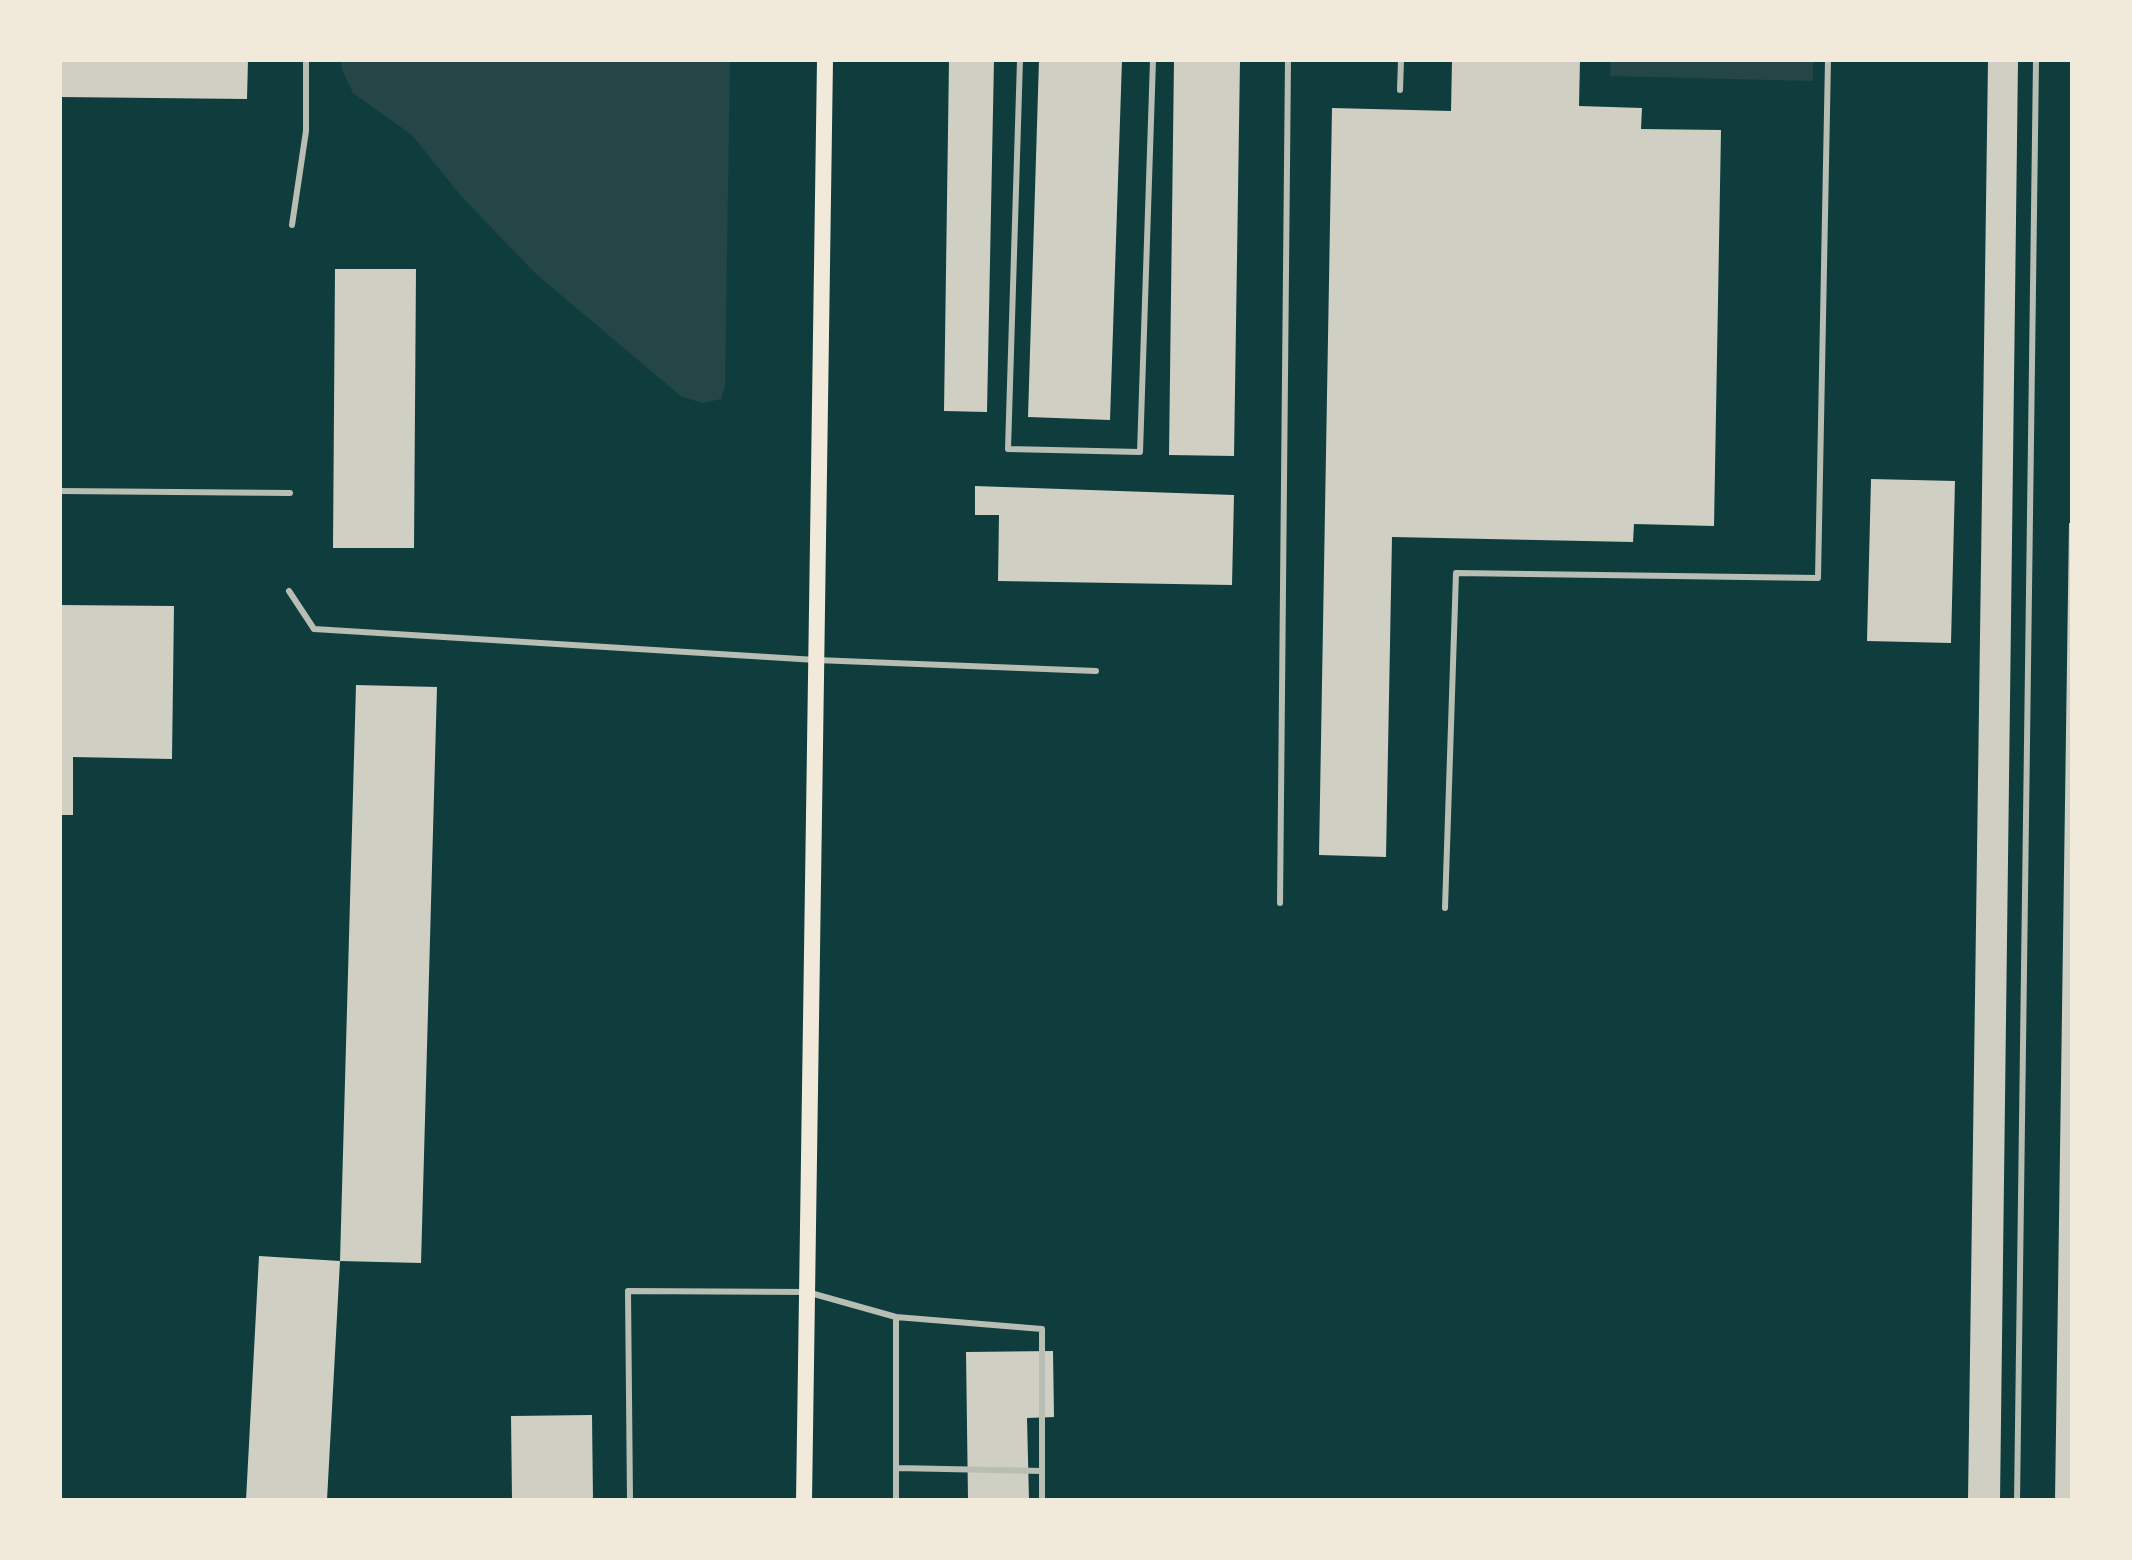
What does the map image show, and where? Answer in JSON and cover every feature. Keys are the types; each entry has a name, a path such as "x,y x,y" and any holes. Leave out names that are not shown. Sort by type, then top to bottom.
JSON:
{"main road":[{"path":"804,1500 825,60"}],"lane":[{"path":"292,225 306,131 306,60"},
{"path":"1020,60 1008,449 1140,452 1153,60"},
{"path":"1280,903 1288,60"},
{"path":"1400,90 1401,60"},
{"path":"1445,908 1456,573 1818,578 1828,60"},
{"path":"2017,1500 2036,60"},
{"path":"60,491 290,493"},
{"path":"289,591 314,629 816,660 1096,671"},
{"path":"630,1500 628,1291 807,1292 896,1317 1042,1329 1042,1500"},
{"path":"896,1317 896,1500"},
{"path":"896,1468 1042,1471"}],"shaded area":[{"path":"341,60 730,60 725,386 721,399 703,403 682,397 536,274 461,196 412,135 353,93 342,70"},
{"path":"1611,60 1813,60 1813,81 1610,76"}],"building":[{"path":"60,60 248,60 247,99 60,97"},
{"path":"949,60 994,60 987,412 944,411"},
{"path":"1039,60 1122,60 1110,420 1028,417"},
{"path":"1174,60 1240,60 1234,456 1169,455"},
{"path":"1452,60 1580,60 1579,106 1642,108 1641,129 1721,130 1714,526 1634,524 1633,542 1392,537 1386,857 1319,855 1332,108 1451,111"},
{"path":"1988,60 2018,60 2000,1500 1968,1500"},
{"path":"335,269 416,269 414,548 333,548"},
{"path":"1871,479 1955,481 1951,643 1867,641"},
{"path":"975,486 1234,495 1232,585 998,581 999,515 975,515"},
{"path":"2069,523 2072,523 2072,1500 2055,1500"},
{"path":"60,605 174,606 172,759 73,757 73,815 60,815"},
{"path":"356,685 437,687 421,1263 340,1261"},
{"path":"259,1256 340,1261 327,1500 246,1500"},
{"path":"1053,1351 1054,1417 1027,1418 1029,1500 968,1500 966,1352"},
{"path":"592,1415 593,1500 512,1500 511,1416"}]}
